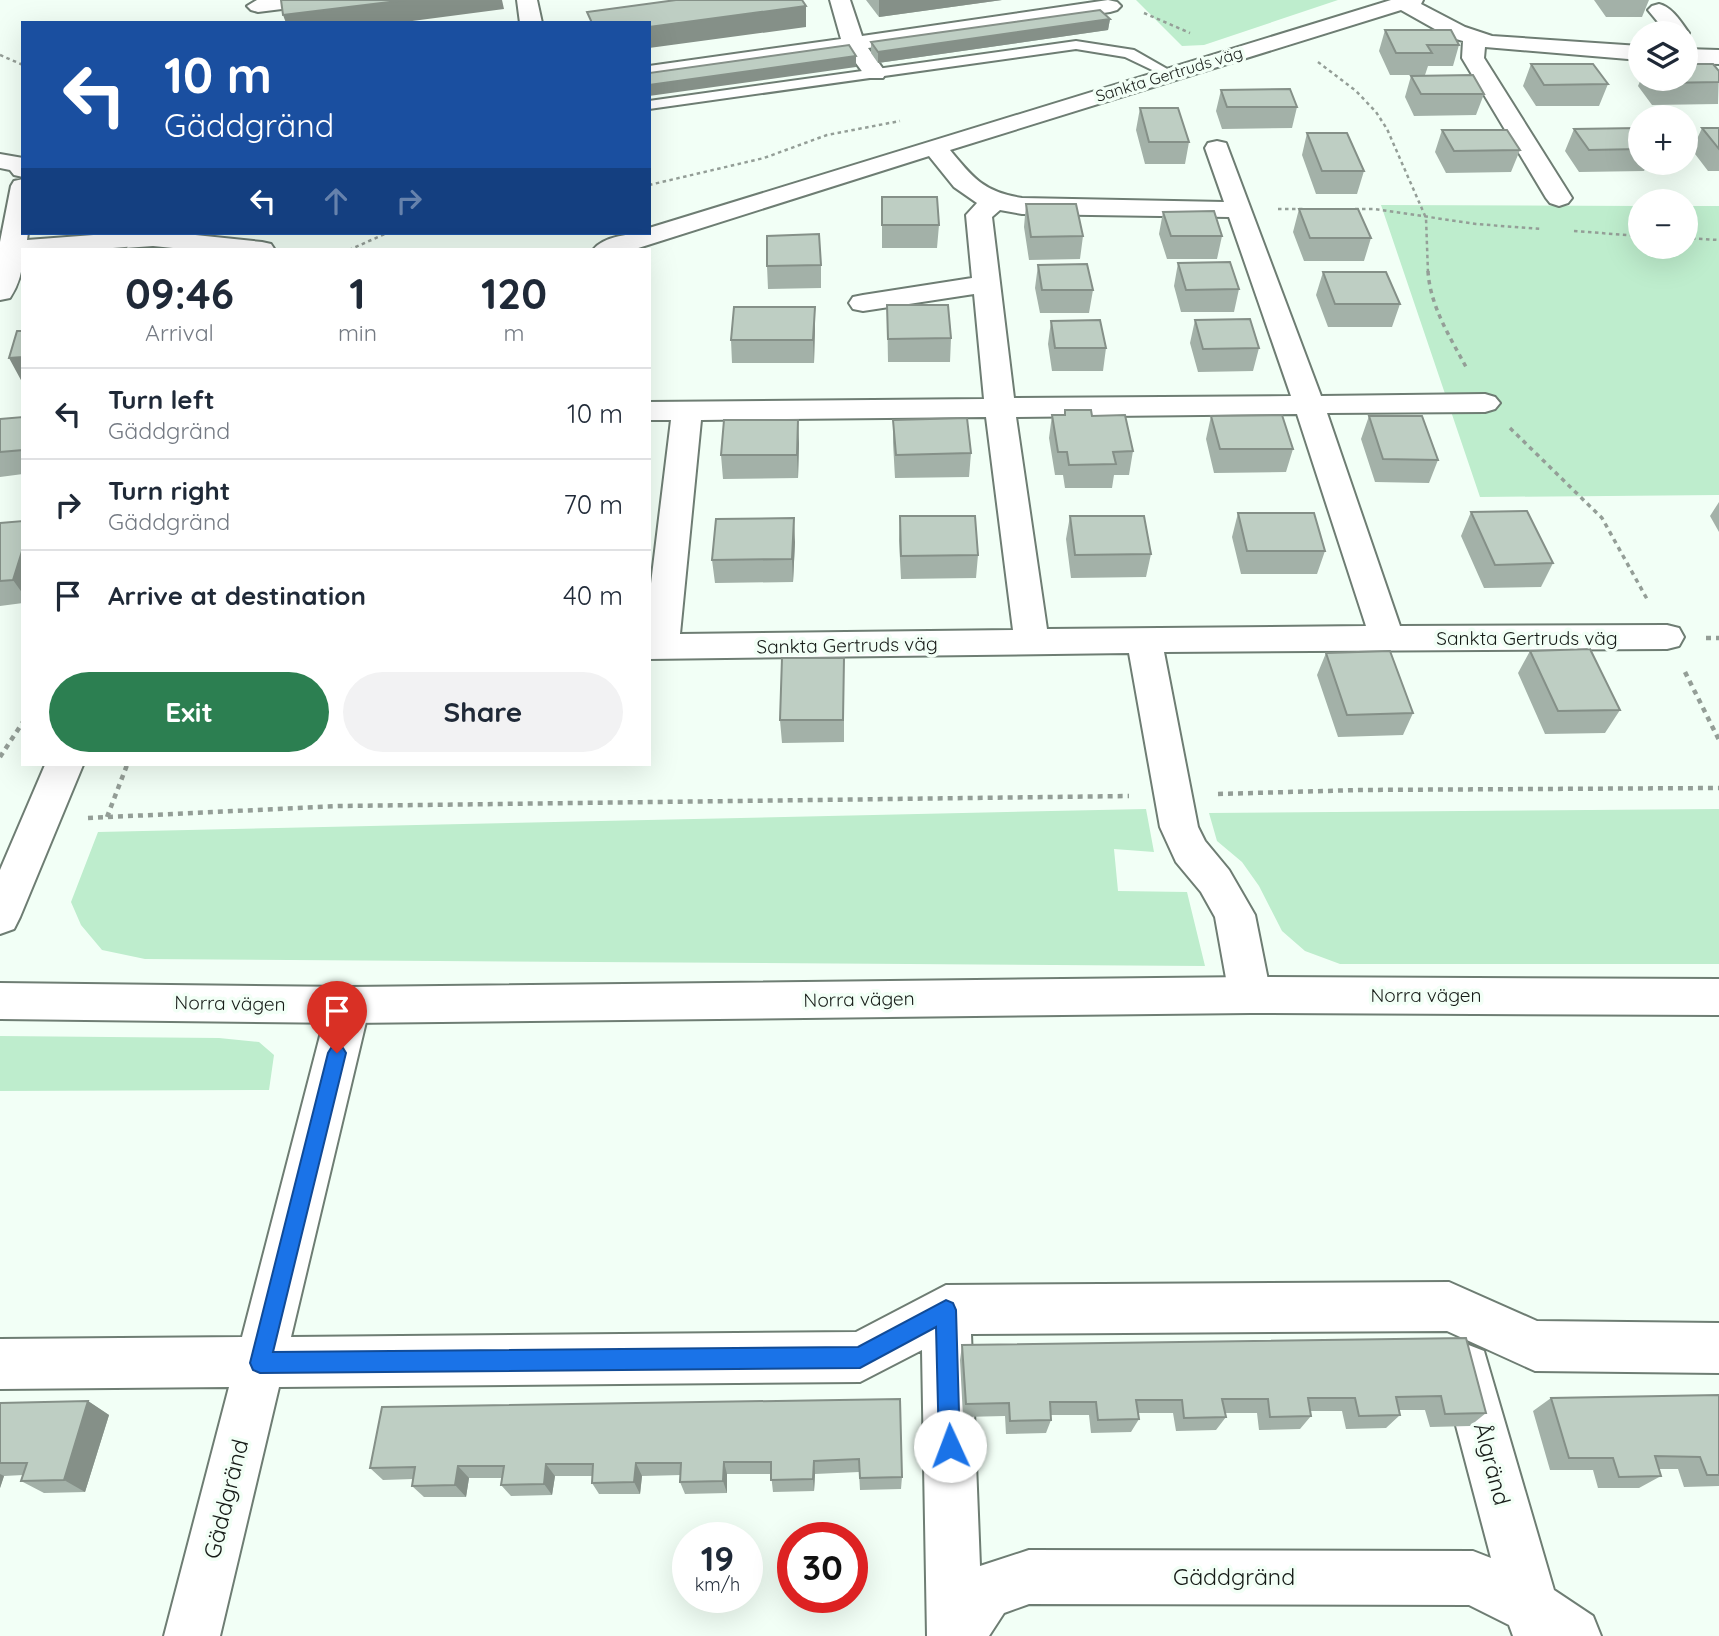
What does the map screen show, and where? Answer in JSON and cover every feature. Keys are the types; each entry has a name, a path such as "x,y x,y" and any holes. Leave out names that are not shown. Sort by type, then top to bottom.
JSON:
{"street":[{"path":"259,10 306,0"},
{"path":"527,0 531,21"},
{"path":"840,0 853,43 875,73"},
{"name":"Sankta Gertruds väg","path":"612,248 783,192 1408,2 1474,39 1506,46 1628,52"},
{"path":"651,73 1118,8"},
{"path":"1659,10 1668,21"},
{"path":"1474,39 1473,58 1559,198"},
{"path":"935,147 974,194 993,202 1022,206 1238,210"},
{"path":"1217,148 1309,404 1387,639"},
{"path":"0,161 18,164 21,168"},
{"path":"0,292 8,274 6,249 21,193"},
{"path":"993,202 979,215 1000,408 1032,642"},
{"path":"6,249 153,238 244,248"},
{"path":"863,303 986,284"},
{"path":"651,411 1485,403"},
{"name":"Sankta Gertruds väg","path":"687,411 655,647 1144,640 1667,637"},
{"path":"1144,640 1179,827 1190,851 1215,881 1235,915 1250,995"},
{"path":"0,917 64,766"},
{"name":"Norra vägen","path":"0,1001 349,1004 1250,995 1719,997"},
{"name":"Gäddgränd","path":"192,1636 349,1004"},
{"path":"0,1364 860,1357 946,1310 1449,1306 1535,1346 1719,1348"},
{"name":"Ålgränd","path":"1449,1306 1548,1627"},
{"name":"Gäddgränd","path":"946,1310 956,1636"},
{"name":"Gäddgränd","path":"956,1636 986,1591 1029,1577 1474,1578 1548,1627"}],"lane":[{"path":"651,105 1076,45 1129,53 1169,74"}],"path":[{"path":"1118,8 1196,35"},
{"path":"0,55 21,64"},
{"path":"1238,210 1307,209"},
{"path":"1348,209 1375,209 1476,224 1541,229"},
{"path":"1567,230 1628,235"},
{"path":"353,248 383,235"},
{"path":"1698,239 1719,240"},
{"path":"0,757 21,725"},
{"path":"107,817 127,766"},
{"path":"42,820 340,806 980,796 1172,796 1359,790 1719,788"}],"green space":[{"path":"1136,0 1338,0 1204,45 1182,46"},
{"path":"1381,205 1628,206 1628,259 1698,259 1698,206 1719,206 1719,495 1480,497"},
{"path":"1146,809 1154,852 1114,849 1118,891 1187,892 1205,966 145,959 102,950 81,925 71,902 98,832"},
{"path":"1719,809 1719,964 1340,964 1305,951 1282,931 1259,886 1242,862 1217,841 1209,813"},
{"path":"0,1036 219,1038 259,1042 274,1055 269,1090 0,1091"}],"building":[{"path":"281,0 406,0 283,15"},
{"path":"676,0 802,0 806,6 651,27 651,21 591,21 587,12"},
{"path":"1100,10 1110,19 878,52 871,42"},
{"path":"1385,30 1451,30 1459,45 1427,45 1432,53 1396,53"},
{"path":"849,45 856,56 651,85 651,73"},
{"path":"1531,64 1593,64 1608,84 1544,85"},
{"path":"1698,64 1713,64 1719,71 1719,82 1698,82"},
{"path":"1473,75 1484,94 1421,94 1411,76"},
{"path":"1290,89 1297,107 1227,107 1221,90"},
{"path":"1140,108 1178,108 1189,142 1149,142"},
{"path":"1628,128 1628,149 1589,150 1574,129"},
{"path":"1702,128 1719,128 1719,149"},
{"path":"1442,130 1507,130 1520,150 1454,151"},
{"path":"1307,133 1347,133 1364,171 1322,171"},
{"path":"882,197 937,197 939,225 882,225"},
{"path":"1026,204 1076,204 1083,236 1031,237"},
{"path":"1299,209 1358,209 1371,238 1310,238"},
{"path":"1214,211 1222,236 1171,236 1163,212"},
{"path":"819,234 821,265 767,266 767,236"},
{"path":"1230,262 1239,289 1186,290 1178,263"},
{"path":"1087,264 1093,290 1042,290 1038,265"},
{"path":"1323,272 1386,272 1400,304 1335,304"},
{"path":"887,305 948,305 951,338 888,339"},
{"path":"734,307 815,307 813,340 731,340"},
{"path":"1250,319 1259,348 1203,349 1195,320"},
{"path":"1100,320 1106,348 1055,348 1051,321"},
{"path":"17,331 21,331 21,357 9,358"},
{"path":"1065,410 1091,410 1092,416 1125,415 1133,451 1113,452 1116,464 1069,465 1067,452 1058,452 1052,415 1065,415"},
{"path":"1282,415 1293,449 1220,449 1211,416"},
{"path":"1369,416 1422,416 1438,460 1383,459"},
{"path":"21,417 21,450 0,452 0,419"},
{"path":"967,418 971,453 896,455 893,420"},
{"path":"724,420 798,420 797,455 721,455"},
{"path":"1527,511 1553,563 1495,565 1471,512"},
{"path":"1238,513 1314,513 1325,551 1247,551"},
{"path":"900,516 975,516 978,555 901,556"},
{"path":"1070,516 1144,516 1151,554 1075,555"},
{"path":"794,518 792,559 712,560 716,519"},
{"path":"21,521 21,554 13,580 0,581 0,523"},
{"path":"1590,649 1620,710 1558,711 1530,651"},
{"path":"1390,651 1413,713 1347,715 1326,653"},
{"path":"782,658 844,658 843,720 780,720"},
{"path":"1466,1338 1486,1413 1445,1414 1441,1396 1396,1397 1400,1415 1359,1416 1355,1398 1308,1398 1311,1416 1270,1417 1268,1399 1222,1399 1226,1417 1184,1418 1182,1400 1136,1400 1139,1419 1098,1420 1096,1402 1050,1402 1051,1420 1010,1421 1009,1403 966,1404 962,1345"},
{"path":"1719,1395 1719,1475 1707,1475 1700,1457 1655,1456 1661,1476 1619,1477 1613,1458 1569,1458 1551,1398"},
{"path":"900,1399 902,1477 860,1478 859,1459 814,1461 813,1479 771,1480 771,1462 724,1462 723,1481 680,1482 681,1463 636,1463 634,1482 592,1483 593,1464 546,1464 544,1484 501,1485 504,1466 458,1466 455,1485 412,1486 415,1467 370,1468 382,1407"},
{"path":"88,1401 64,1480 21,1481 27,1463 0,1463 0,1403"}],"route":[{"path":"337,1053 260,1363 860,1357 946,1310 950,1446"}]}
